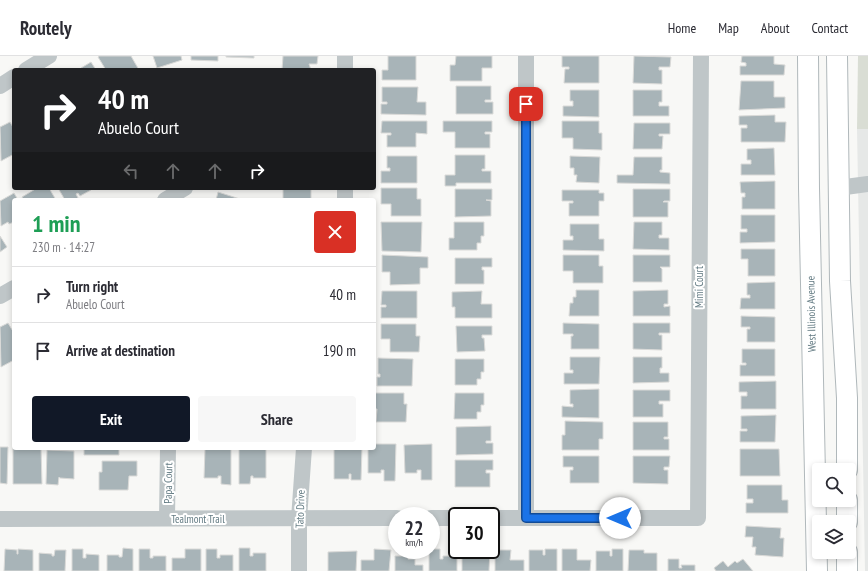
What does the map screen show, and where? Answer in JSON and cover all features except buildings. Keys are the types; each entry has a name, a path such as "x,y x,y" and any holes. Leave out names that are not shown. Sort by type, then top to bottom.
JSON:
{"main road":[{"name":"West Illinois Avenue","path":"808,56 809,188 817,571"},
{"path":"837,56 840,281 847,398 847,463"},
{"path":"809,188 838,188"},
{"path":"847,559 847,571"}],"street":[{"path":"29,68 49,56"},
{"path":"344,56 344,68"},
{"path":"500,518 526,518 526,56"},
{"name":"Mimi Court","path":"526,518 698,518 701,56"},
{"path":"0,86 12,79"},
{"path":"838,188 868,184"},
{"path":"168,198 182,190"},
{"path":"0,296 12,289"},
{"name":"Papa Court","path":"167,519 168,450"},
{"name":"Tato Drive","path":"299,571 299,519 304,450"},
{"name":"Tealmont Trail","path":"0,519 388,518"}],"shaded area":[{"path":"858,56 868,56 868,129 857,129"},
{"path":"857,129 868,129 868,571 865,571"}],"route":[{"path":"526,104 526,518 620,518"}]}
